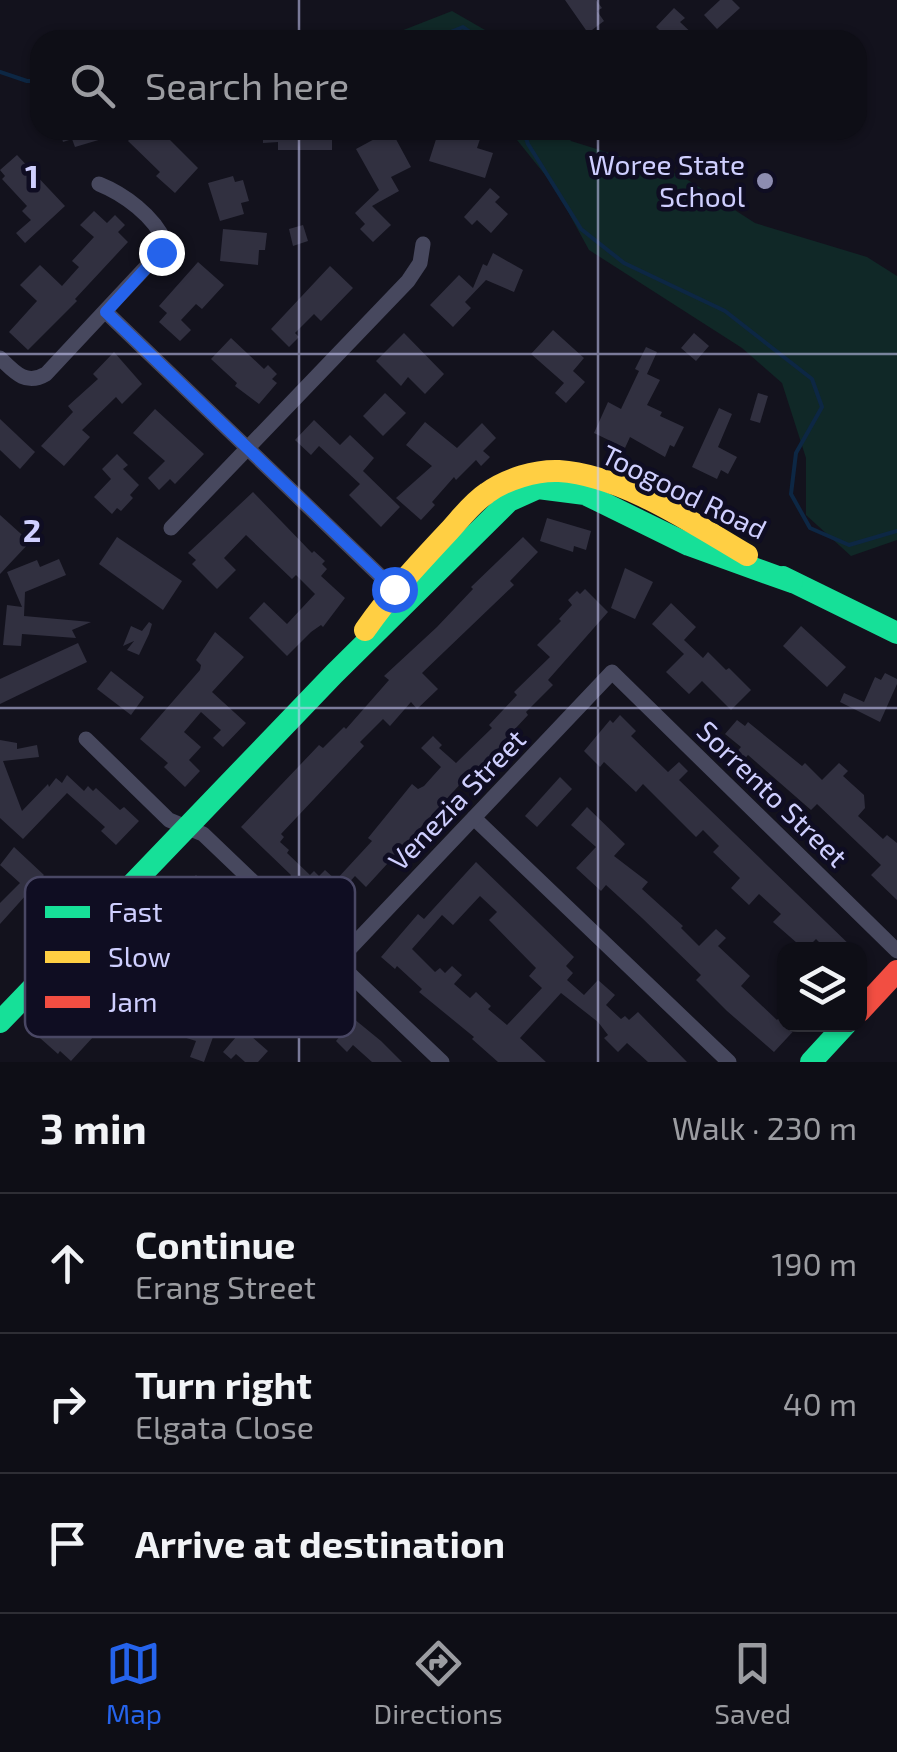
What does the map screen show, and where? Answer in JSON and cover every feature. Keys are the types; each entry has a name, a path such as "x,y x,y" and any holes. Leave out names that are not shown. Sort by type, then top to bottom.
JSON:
{"street":[{"path":"0,358 21,377 39,378 155,260 165,242 161,233 121,193 99,184"},
{"path":"171,528 408,280 420,263 424,244"},
{"path":"106,312 401,596"},
{"name":"Toogood Road","path":"137,877 334,674 401,596 509,500 538,488 586,494 689,544 792,582 897,630"},
{"name":"Venezia Street","path":"355,943 612,672"},
{"name":"Sorrento Street","path":"612,672 897,951"},
{"path":"86,740 169,820 203,834 248,877"},
{"path":"474,818 729,1062"},
{"path":"867,1003 897,971"},
{"path":"355,979 442,1062"},
{"name":"Toogood Road","path":"4,1011 25,990"},
{"path":"810,1062 838,1032"}],"green space":[{"path":"452,11 485,30 404,30"},
{"path":"517,140 570,140 680,175 755,223 867,257 897,276 897,540 851,556 806,515 806,458 782,383 742,348 589,250 554,186"}],"building":[{"path":"565,0 596,0 602,8 597,11 604,21 586,30"},
{"path":"720,0 732,0 740,8 717,29 704,15"},
{"path":"674,8 685,18 680,22 688,30 659,30 656,27"},
{"path":"72,140 98,140 75,147"},
{"path":"170,140 198,168 175,193 128,141"},
{"path":"263,140 332,140 332,150 278,150 278,142"},
{"path":"373,140 396,140 411,167 391,177 399,191 372,206 391,225 373,242 360,229 365,224 355,213 379,190 356,149"},
{"path":"436,140 480,140 477,148 493,153 485,178 429,161"},
{"path":"17,155 65,206 25,243 16,233 31,220 22,211 27,206 2,179 5,176 0,170"},
{"path":"233,176 235,182 243,180 249,201 241,203 244,214 220,221 208,183"},
{"path":"490,188 500,197 495,202 508,214 491,233 477,220 472,225 464,217"},
{"path":"94,211 107,223 115,215 125,225 118,232 128,242 28,350 9,332 37,301 20,285 40,265 62,286 79,267 72,261 94,237 80,225"},
{"path":"303,225 308,241 293,246 289,229"},
{"path":"223,229 267,233 265,250 259,250 258,265 220,261"},
{"path":"493,253 523,270 514,292 486,280 465,302 471,308 453,327 430,305 459,275 473,288 483,264 487,266"},
{"path":"198,262 224,285 202,309 196,304 181,320 191,330 180,341 159,322 167,313 159,306"},
{"path":"330,266 353,288 321,321 314,314 295,333 299,337 289,347 271,329"},
{"path":"553,330 584,358 573,371 585,382 566,403 555,393 564,383 531,354"},
{"path":"404,333 444,374 425,394 408,377 401,386 376,361"},
{"path":"694,333 709,346 696,361 681,348"},
{"path":"231,338 264,369 268,365 277,374 272,379 277,383 259,404 235,386 237,383 211,359"},
{"path":"646,347 657,352 647,374 660,380 647,405 684,427 665,457 630,437 625,448 594,433 608,402 621,409"},
{"path":"114,352 142,384 122,404 116,397 82,430 90,437 64,466 41,446 73,412 68,406 98,379 93,374"},
{"path":"385,393 406,413 383,436 363,416"},
{"path":"758,393 768,396 760,423 750,420"},
{"path":"719,408 732,414 718,447 737,457 728,474 721,470 717,479 692,467"},
{"path":"155,409 204,454 175,484 170,479 159,490 148,478 165,461 133,433"},
{"path":"0,419 35,452 20,469 0,450"},
{"path":"314,420 340,445 350,435 374,458 363,471 400,507 381,527 349,495 360,484 319,446 311,455 295,440"},
{"path":"425,422 457,448 482,423 496,438 483,451 490,457 481,466 476,460 456,480 454,477 421,520 396,498 432,466 406,445"},
{"path":"117,454 128,465 123,469 139,485 121,511 117,508 112,514 94,497 111,479 102,469"},
{"path":"253,492 312,553 325,561 322,564 327,569 321,576 345,598 323,627 311,632 287,656 249,618 264,602 287,624 315,594 296,575 292,579 246,535 224,558 236,570 217,589 192,564 196,560 188,553"},
{"path":"0,515 30,542 0,574"},
{"path":"547,518 591,531 586,550 574,546 573,552 540,541"},
{"path":"117,537 182,581 163,610 99,564"},
{"path":"523,537 538,552 510,581 514,585 422,673 438,689 417,709 411,702 390,726 383,719 360,742 364,746 281,834 284,837 280,842 289,850 287,853 310,875 314,871 319,876 325,870 333,877 290,877 241,827 319,745 323,748 346,729 389,680 384,676 437,627 471,587"},
{"path":"59,559 66,575 25,592 24,616 91,622 72,630 76,638 22,634 21,646 3,645 7,605 22,607 7,572 37,560 40,567"},
{"path":"625,568 653,582 635,619 611,608"},
{"path":"585,589 608,612 548,680 553,685 526,712 528,715 500,745 502,748 478,772 475,768 366,887 355,876 339,877 372,841 368,838 412,784 418,789 424,786 441,767 421,748 433,736 442,745 439,748 456,763 492,728 489,725 517,695 514,692 550,657 537,645 561,621 572,605 568,600"},
{"path":"671,603 696,627 684,640 703,658 708,652 751,690 731,710 702,681 689,694 666,672 684,654 652,624"},
{"path":"149,622 149,634 139,655 127,650 134,641 123,646 131,626 142,631"},
{"path":"801,626 846,667 827,687 783,646"},
{"path":"215,632 244,657 212,692 246,723 223,747 213,738 221,730 201,712 184,732 201,747 189,760 200,771 185,787 164,767 168,763 140,739 200,670 196,660"},
{"path":"78,643 87,662 0,704 0,679"},
{"path":"111,671 144,697 131,715 97,689"},
{"path":"885,673 897,679 897,684 880,722 840,702 844,693 864,702 875,677 881,680"},
{"path":"620,715 636,731 631,736 668,772 679,762 688,771 679,780 847,942 796,942 773,922 781,914 759,894 749,905 731,888 740,878 713,852 719,846 703,830 696,837 643,784 636,792 604,762 600,767 584,751 610,720 613,723"},
{"path":"737,720 745,726 748,722 822,780 839,763 848,771 843,776 864,795 865,808 858,816 883,839 887,835 897,843 897,900 871,875 881,865 817,804 811,810 748,755 742,762 734,755 741,747 725,734"},
{"path":"0,740 17,743 17,749 37,745 39,757 3,761 22,811 48,784 49,787 56,778 62,783 67,775 84,791 88,786 93,791 96,788 139,821 116,845 101,831 105,827 67,793 23,839 0,818"},
{"path":"560,777 572,789 537,827 525,816"},
{"path":"587,807 625,844 614,856 648,882 642,889 699,946 716,929 726,938 718,946 750,976 741,986 777,1020 777,1032 793,1032 774,1052 696,980 701,975 642,918 606,885 601,891 576,868 596,847 571,825"},
{"path":"14,847 44,875 25,877 25,896 0,924 0,903 20,883 0,865"},
{"path":"476,862 574,957 566,966 573,973 567,980 584,995 598,980 615,995 606,1005 621,1019 625,1016 629,1020 638,1012 687,1062 648,1062 627,1043 618,1052 604,1038 608,1035 598,1022 561,993 520,1038 546,1062 498,1062 419,992 422,989 397,966 395,969 381,957 418,914 424,919","holes":["480,896 497,912 489,920 536,968 529,976 542,988 507,1025 476,992 470,998 454,984 462,975 452,966 445,973 440,968 435,972 412,949 442,915 453,925"]},
{"path":"355,1020 402,1062 372,1062 353,1045 347,1052 336,1041 339,1037 355,1037"},
{"path":"41,1037 93,1037 71,1061"},
{"path":"183,1037 213,1037 204,1062 190,1057 196,1041"},
{"path":"236,1037 252,1037 268,1051 258,1062 245,1062 236,1054 231,1059 223,1052"}],"waterway":[{"path":"456,30 463,27 467,30"},
{"path":"0,72 30,81"},
{"path":"527,140 581,229 624,263 725,311 812,379 822,407 796,453 791,494 810,528 849,545 897,531"}],"traffic: fast":[{"path":"139,877 334,674 509,501 538,488 585,494 689,545 792,582"},
{"path":"783,577 897,633"},
{"path":"0,1022 25,996"},
{"path":"811,1062 839,1032"}],"traffic: slow":[{"path":"365,630 476,501 503,484 531,474 559,471 607,481 657,503 747,555"}],"traffic: jam":[{"path":"867,1003 897,971"}],"place":[{"name":"Woree State School","path":"765,181"}],"route":[{"path":"161,252 106,312 394,589"}]}
